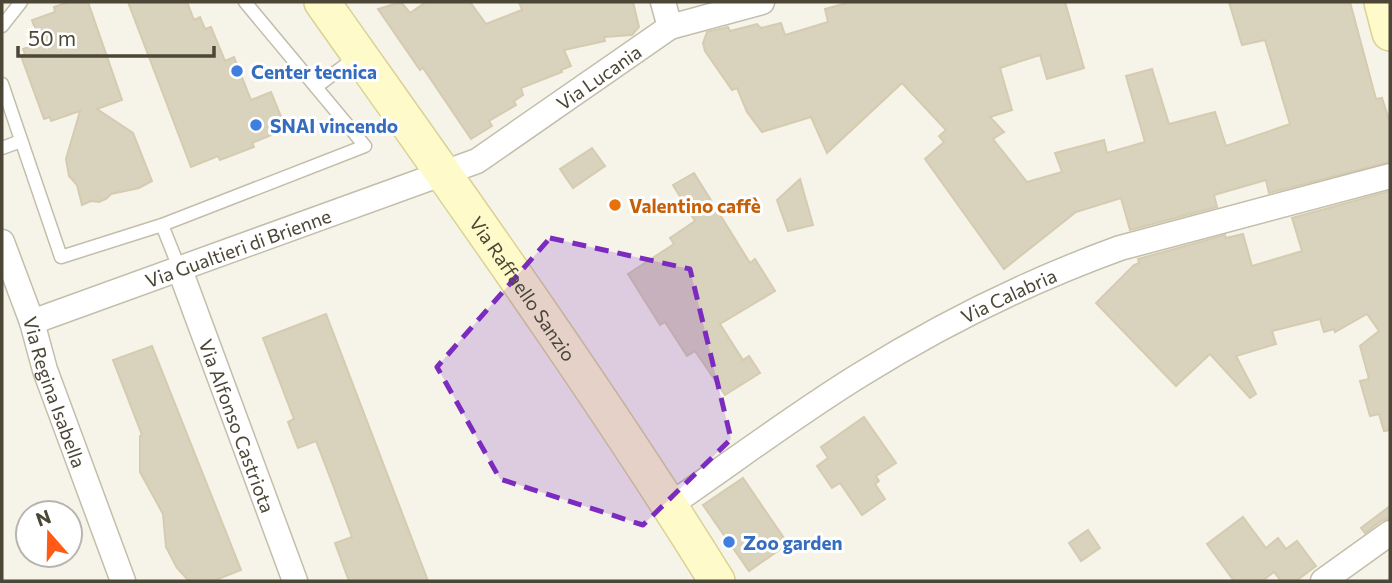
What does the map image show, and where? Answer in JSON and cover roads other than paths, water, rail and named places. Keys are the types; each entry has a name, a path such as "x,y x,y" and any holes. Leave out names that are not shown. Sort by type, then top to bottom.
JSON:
{"street":[{"name":"Via Raffaello Sanzio","path":"322,2 444,174 670,505 717,581"},
{"path":"663,2 670,27"},
{"name":"Via Lucania","path":"444,174 477,160 670,27 762,2"},
{"path":"1382,2 1390,33"},
{"name":"Via Gualtieri di Brienne","path":"32,322 444,174"},
{"name":"Via Calabria","path":"670,505 858,376 915,342 1002,298 1119,248 1390,176"},
{"name":"Via Regina Isabella","path":"2,242 32,322 45,370 123,581"},
{"name":"Via Alfonso Castriota","path":"180,270 295,581"},
{"path":"1323,581 1390,533"}],"lane":[{"path":"2,26 20,2"},
{"path":"2,84 61,257 162,225 365,146 245,2"},
{"path":"316,87 359,55"},
{"path":"2,148 21,141"},
{"path":"162,225 180,270"}],"place":[{"name":"Center tecnica","path":"237,71"},
{"name":"SNAI vincendo","path":"256,125"},
{"name":"Valentino caffè","path":"615,205"},
{"name":"Zoo garden","path":"729,542"}]}
